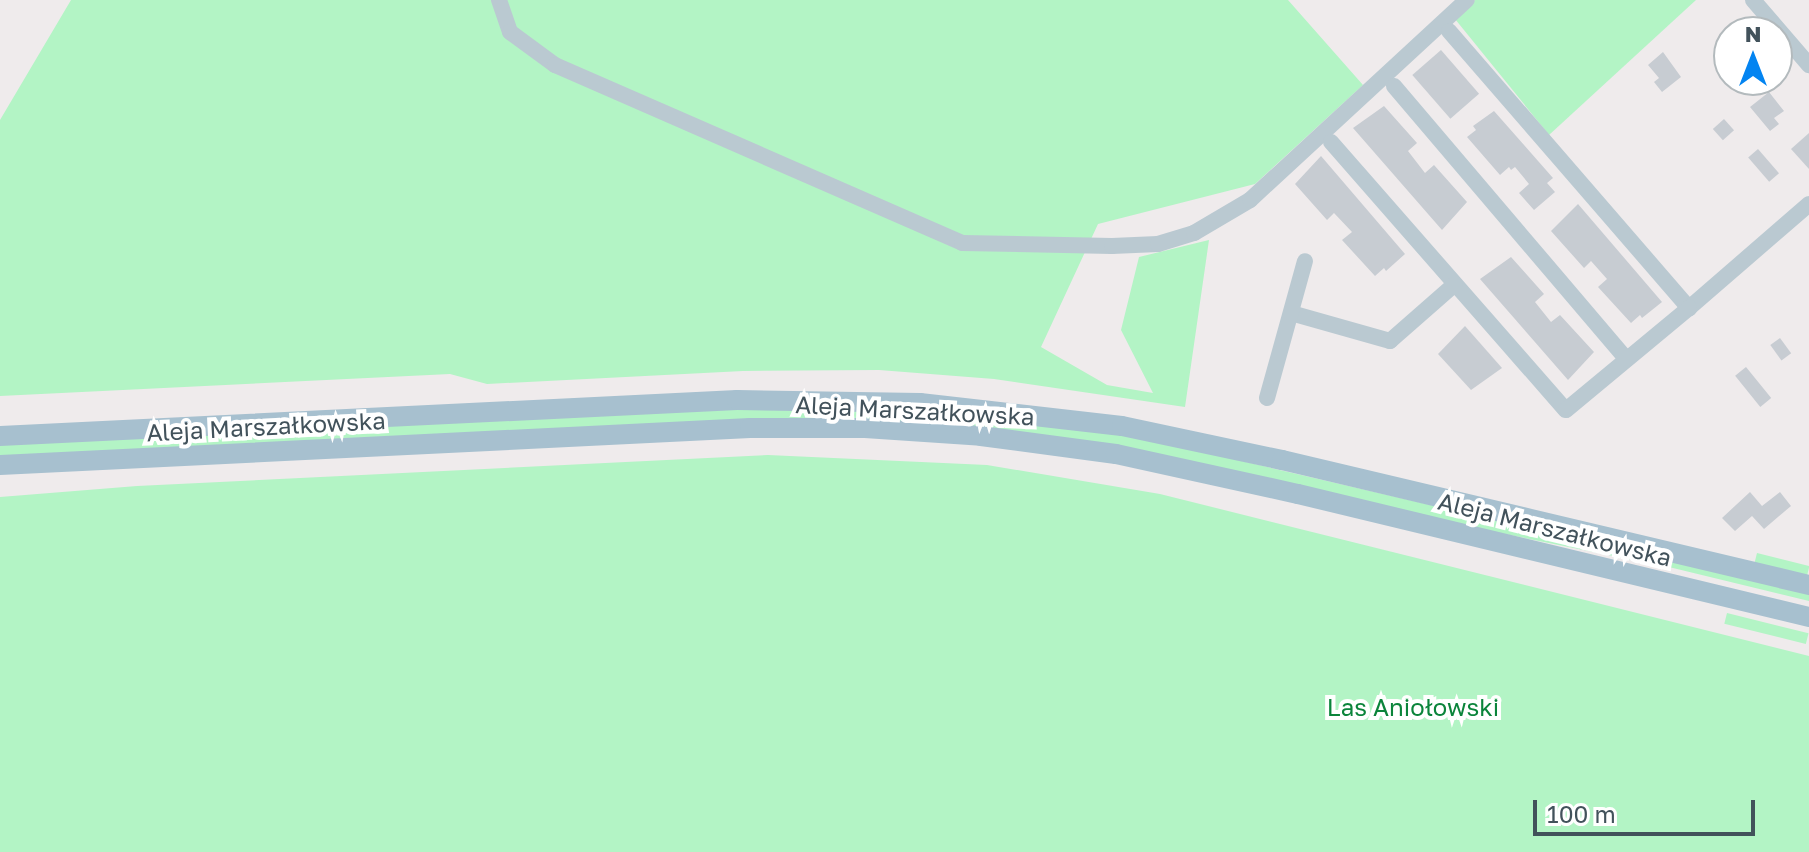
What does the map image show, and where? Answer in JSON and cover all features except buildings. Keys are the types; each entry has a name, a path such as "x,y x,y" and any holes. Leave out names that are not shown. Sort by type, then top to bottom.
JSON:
{"main road":[{"name":"Aleja Marszałkowska","path":"0,436 737,400 920,403 1122,426 1809,585"},
{"name":"Aleja Marszałkowska","path":"0,465 750,428 865,428 981,436 1116,454 1298,494 1809,617"}],"street":[{"path":"499,0 510,32 555,65 962,243 1143,244 1194,233 1250,200 1467,0"},
{"path":"1753,0 1809,65"},
{"path":"1449,31 1689,308"},
{"path":"1394,86 1626,359"},
{"path":"1331,142 1566,410 1809,204"},
{"path":"1267,398 1305,261"},
{"path":"1291,313 1390,341 1455,284"}],"green space":[{"path":"71,0 1288,0 1363,85 1255,184 1098,224 1041,347 1107,385 1153,393 1121,330 1139,257 1209,240 1185,407 994,379 879,370 743,371 487,384 450,374 0,396 0,120"},
{"path":"1475,0 1696,0 1549,135 1455,19"},
{"path":"704,409 933,411 1121,433 1809,593 1809,601 1673,568 979,428 0,457 0,444"},
{"name":"Las Aniołowski","path":"768,455 987,465 1160,494 1809,656 1809,852 0,852 0,497 137,486"},
{"path":"1757,553 1809,566 1807,576 1755,563"},
{"path":"1727,613 1809,633 1806,644 1724,624"}]}
